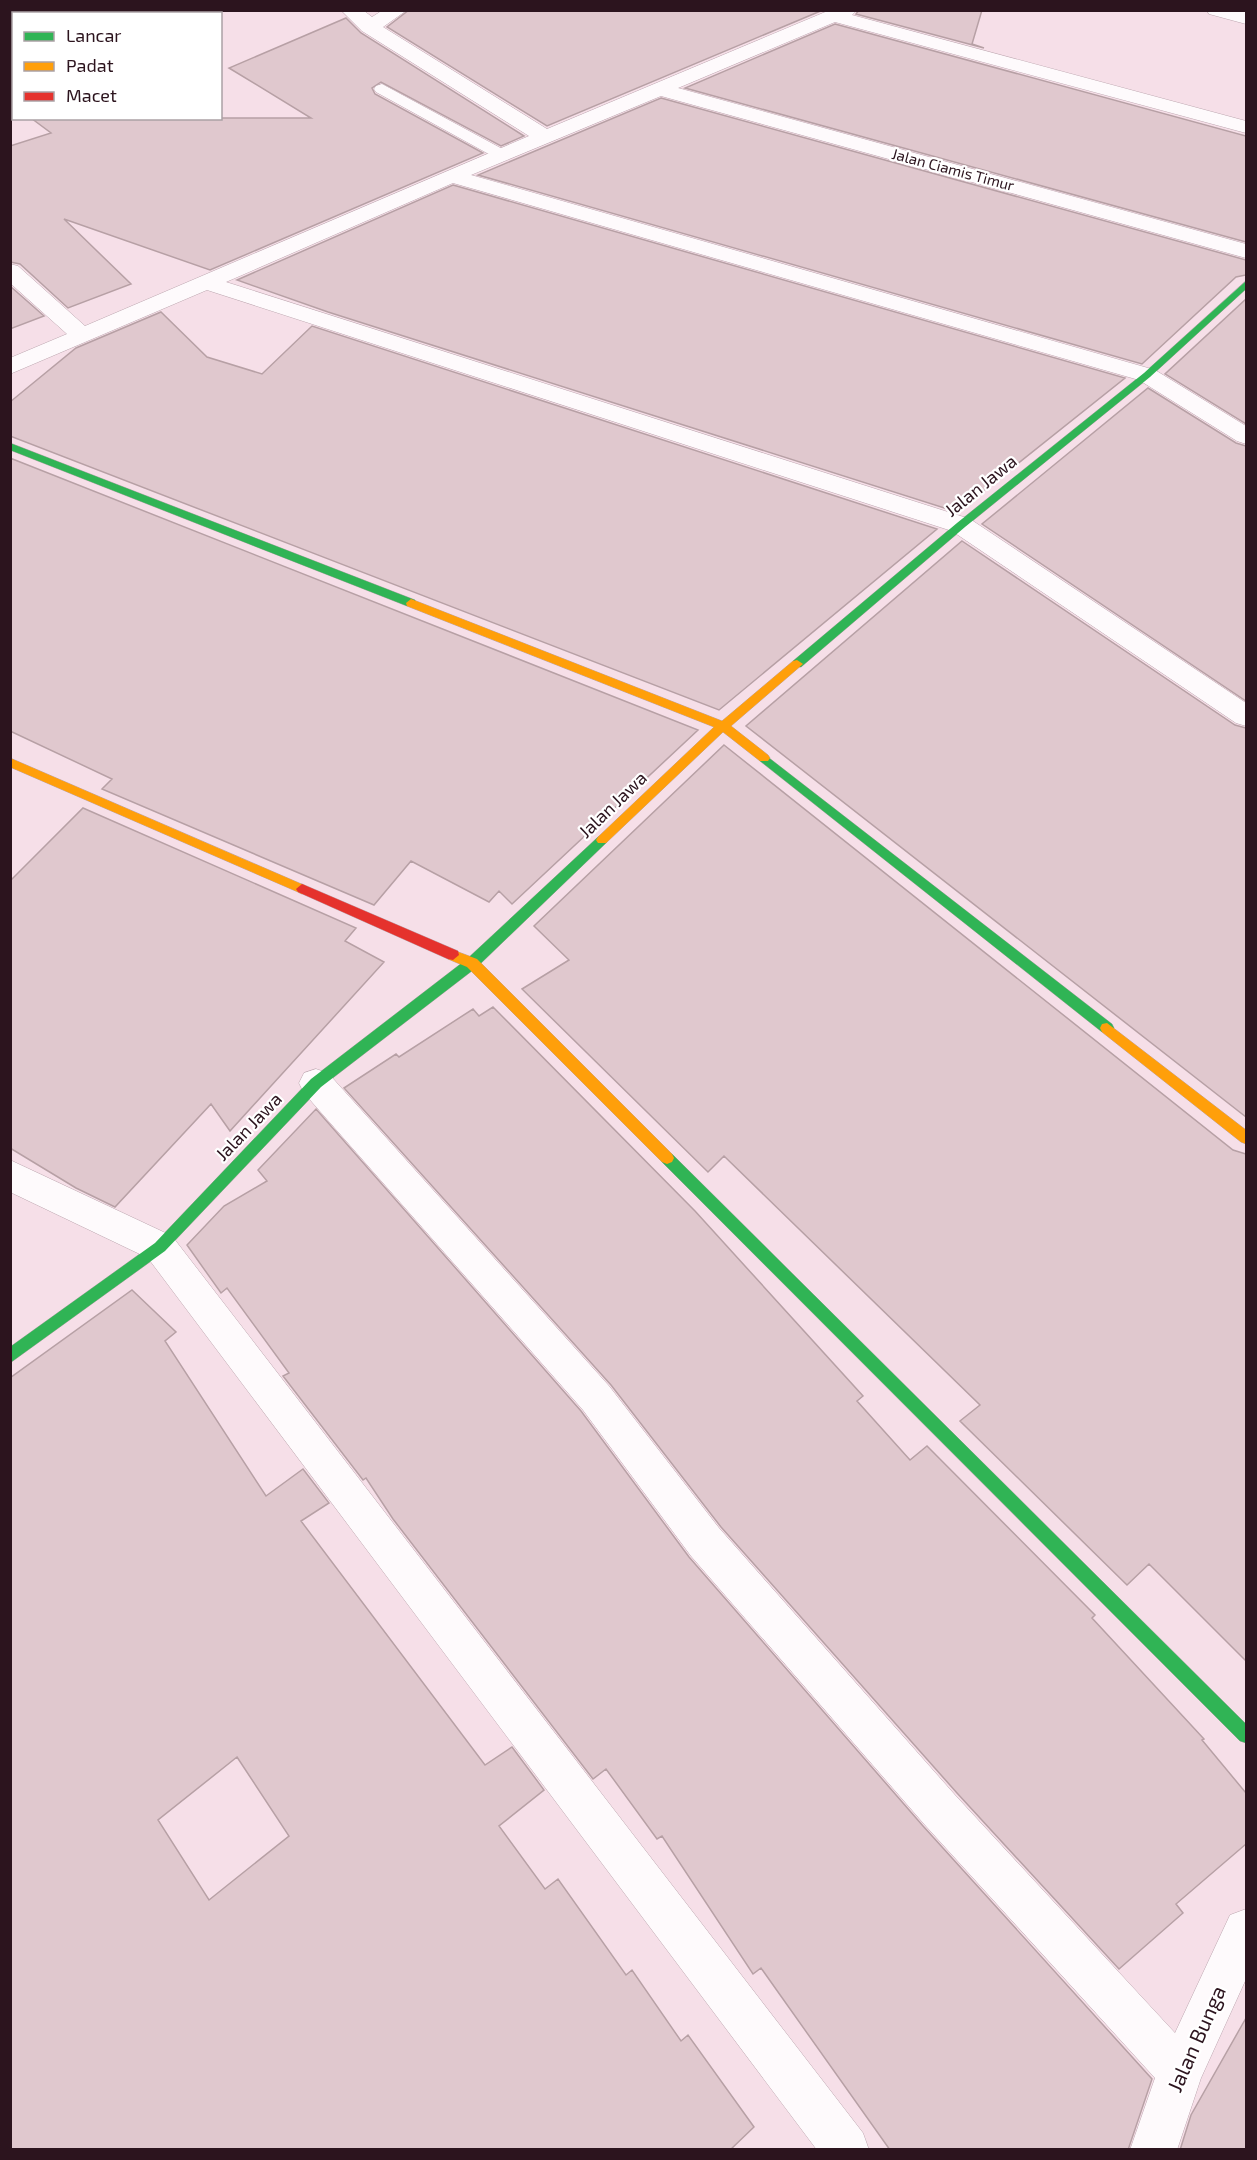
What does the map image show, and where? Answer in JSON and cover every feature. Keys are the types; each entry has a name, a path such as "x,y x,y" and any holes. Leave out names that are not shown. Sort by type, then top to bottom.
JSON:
{"street":[{"path":"350,10 369,27 546,137"},
{"path":"369,27 398,10"},
{"path":"1216,10 1246,18"},
{"path":"10,367 451,176 841,13 1246,127"},
{"name":"Jalan Ciamis Timur","path":"659,89 1246,251"},
{"path":"451,176 1147,375 1246,436"},
{"path":"10,271 82,336"},
{"path":"208,283 961,525 1246,716"},
{"name":"Jalan Jawa","path":"10,1356 160,1247 316,1083 472,963 723,726 961,525 1147,375 1246,284"},
{"path":"10,446 723,726 1246,1138"},
{"path":"10,762 472,963 1246,1735"},
{"path":"316,1083 596,1398 705,1542 752,1596 940,1810 1180,2072"},
{"path":"10,1175 160,1247 846,2150"},
{"name":"Jalan Bunga","path":"1153,2150 1180,2072 1246,1931"}],"lane":[{"path":"382,89 501,155"}],"building":[{"path":"409,10 823,10 547,126 387,27"},
{"path":"859,10 982,10 972,44 984,48 856,14"},
{"path":"346,18 361,33 524,136 501,146 381,82 372,88 375,94 483,153 210,270 64,219 131,284 68,308 20,264 10,262 10,146 51,133 34,120 311,118 229,68"},
{"path":"835,24 1246,136 1246,242 685,88"},
{"path":"661,98 1246,260 1246,275 1236,277 1142,364 478,175"},
{"path":"453,185 1125,378 957,512 328,312 237,280"},
{"path":"10,286 44,316 10,329"},
{"path":"1246,299 1246,424 1165,374"},
{"path":"161,312 207,357 262,374 312,326 937,529 719,710 10,436 10,402 76,348"},
{"path":"1148,388 1236,443 1246,446 1246,701 982,524"},
{"path":"10,458 698,730 512,904 499,891 489,902 411,861 374,905 102,789 112,779 10,731"},
{"path":"962,541 1235,725 1246,728 1246,1117 746,726"},
{"path":"724,745 1233,1150 1246,1154 1246,1661 1149,1564 1127,1585 960,1421 980,1405 724,1156 708,1172 522,989 569,960 534,926"},
{"path":"83,808 356,928 345,941 384,962 230,1131 211,1104 115,1207 76,1188 10,1148 10,881"},
{"path":"493,1007 695,1211 863,1396 857,1401 910,1460 927,1446 1095,1615 1092,1618 1204,1739 1202,1740 1246,1793 1246,1844 1176,1904 1183,1913 1119,1969 957,1793 721,1527 611,1385 344,1088 396,1054 399,1057 473,1009 479,1016"},
{"path":"316,1109 581,1411 689,1557 923,1826 1152,2079 1128,2150 890,2150 761,1968 753,1974 662,1836 657,1839 606,1769 593,1779 393,1519 366,1478 363,1480 283,1376 289,1373 227,1288 221,1293 187,1245 224,1206 267,1181 258,1170"},
{"path":"132,1290 176,1332 165,1341 266,1496 303,1469 329,1503 301,1521 485,1765 512,1747 544,1790 499,1826 545,1889 558,1879 626,1975 632,1970 681,2041 688,2035 754,2127 730,2150 10,2150 10,1378","holes":["237,1757 289,1836 209,1900 158,1820"]},
{"path":"1246,2018 1246,2150 1180,2150 1191,2115"}],"traffic: fast":[{"path":"797,664 961,525 1147,375 1246,284"},
{"path":"10,446 411,603"},
{"path":"764,758 1107,1028"},
{"path":"10,1356 160,1247 316,1083 472,963 602,840"},
{"path":"667,1158 1246,1735"}],"traffic: slow":[{"path":"411,603 723,726 764,758"},
{"path":"602,840 723,726 797,664"},
{"path":"10,762 302,889"},
{"path":"453,955 472,963 667,1158"},
{"path":"1107,1028 1246,1138"}],"traffic: jam":[{"path":"302,889 453,955"}]}
